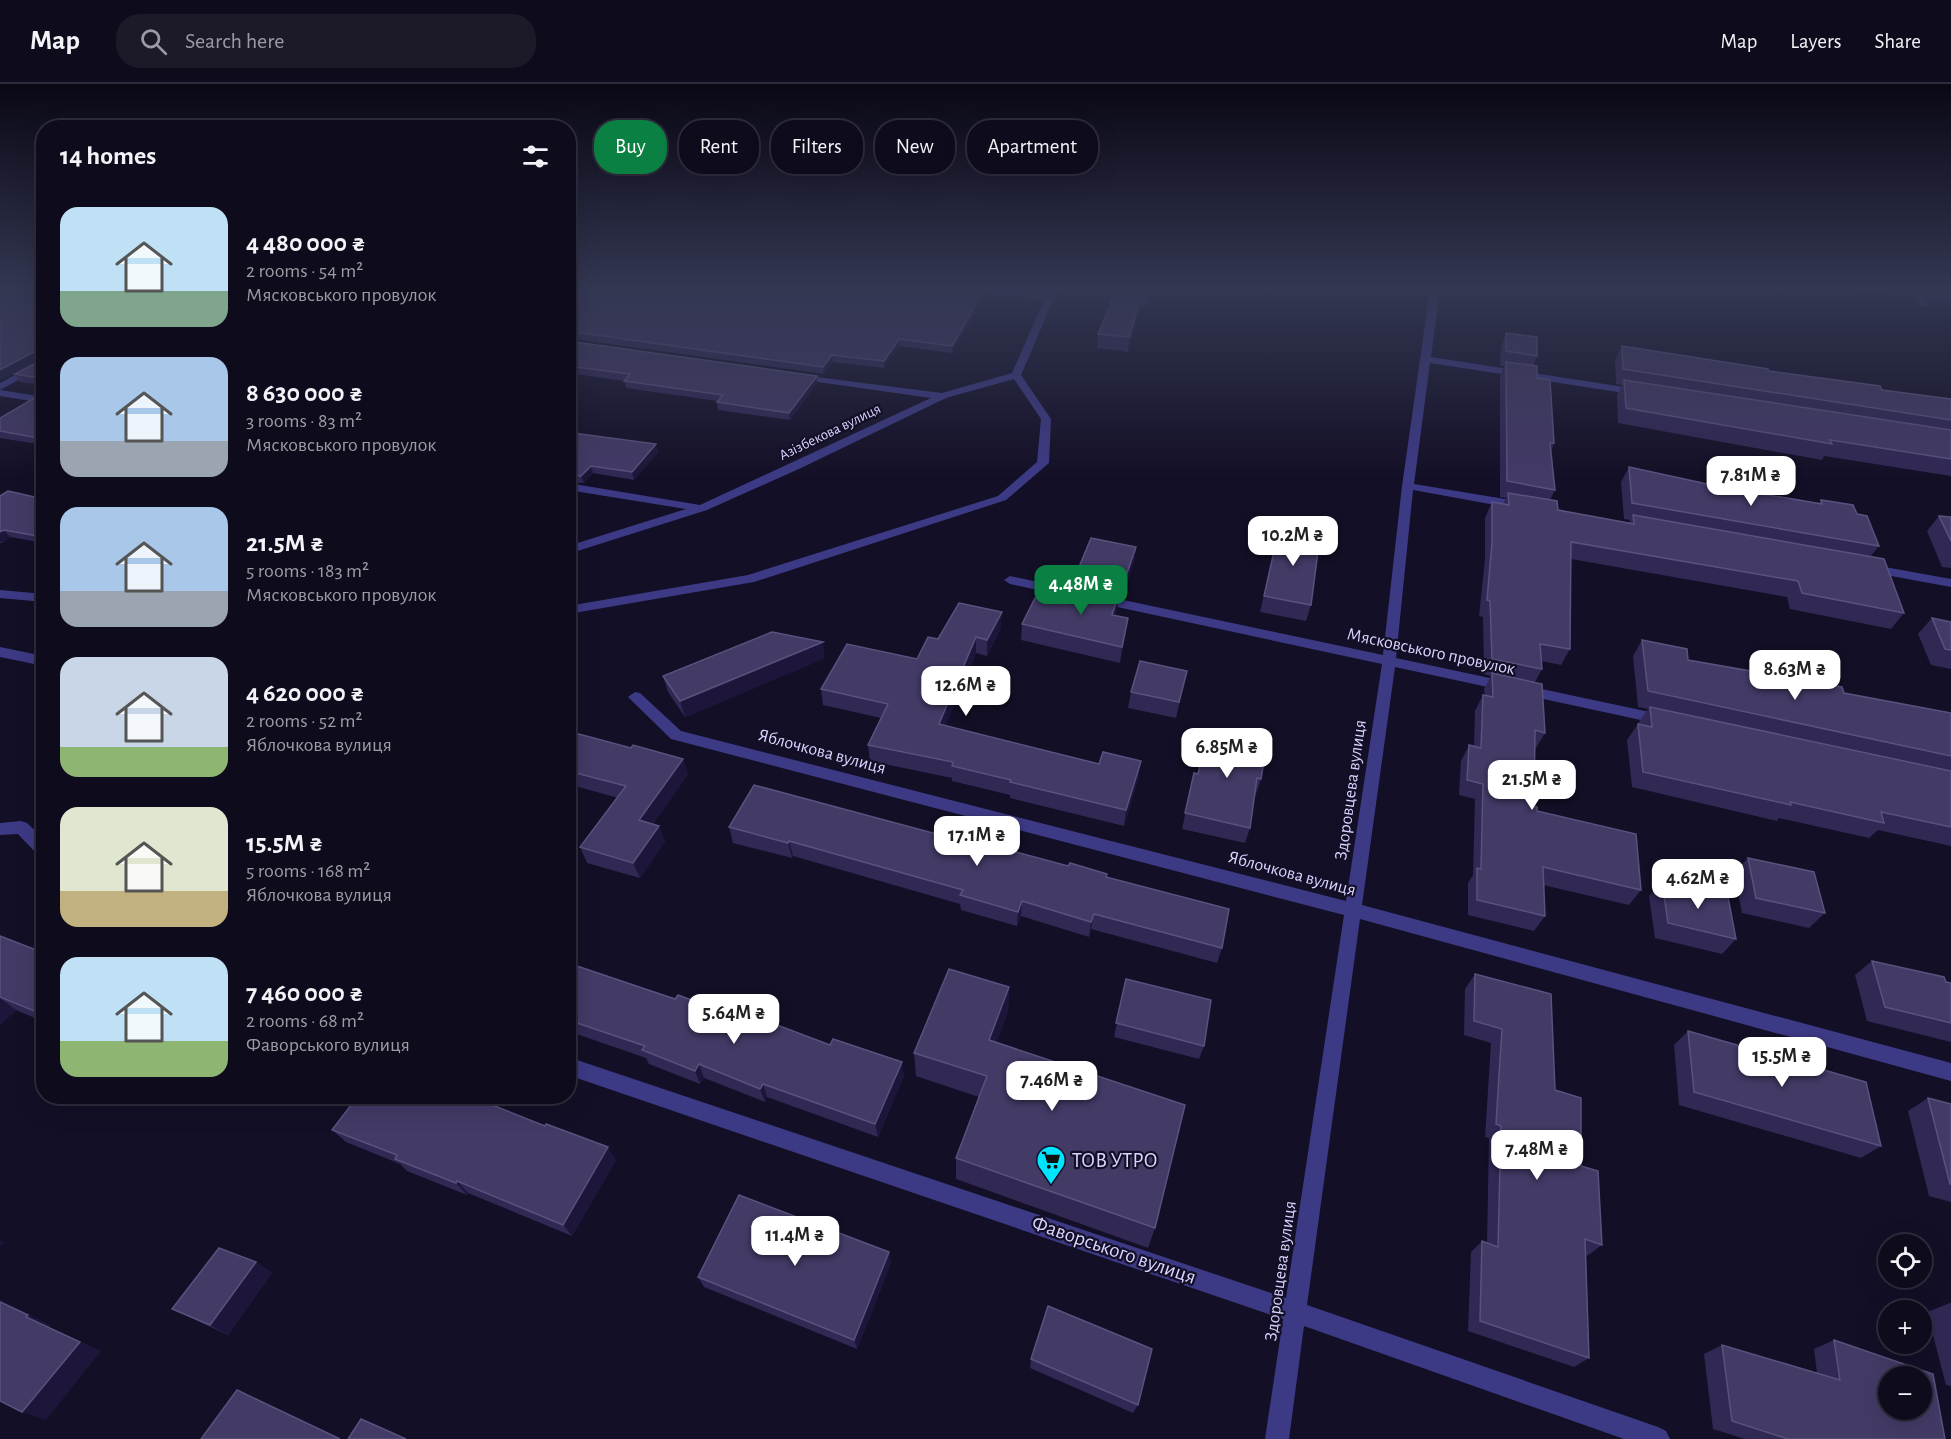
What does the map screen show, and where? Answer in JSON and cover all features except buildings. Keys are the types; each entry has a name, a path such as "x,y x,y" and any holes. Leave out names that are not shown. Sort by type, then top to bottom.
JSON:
{"street":[{"path":"576,609 750,579 1002,498 1043,463 1046,419 1016,375 1026,352"},
{"name":"Здоровцева вулиця","path":"1277,1439 1389,662 1408,486 1426,352"},
{"path":"1425,359 1647,394"},
{"path":"0,387 36,367"},
{"path":"790,375 942,396"},
{"name":"Азізбекова вулиця","path":"576,548 703,508 797,466 942,396 1016,375"},
{"path":"0,393 36,399"},
{"path":"1408,486 1538,509"},
{"path":"576,487 703,508"},
{"path":"1857,566 1951,583"},
{"name":"Мясковського провулок","path":"1010,580 1682,724"},
{"path":"0,594 36,597"},
{"path":"0,652 36,659"},
{"name":"Яблочкова вулиця","path":"635,697 676,735 1353,910 1951,1072"},
{"path":"0,829 21,827 36,842"},
{"name":"Фаворського вулиця","path":"576,1069 1295,1312 1658,1439"}],"place":[{"name":"ТОВ УТРО","path":"1051,1186"}]}
